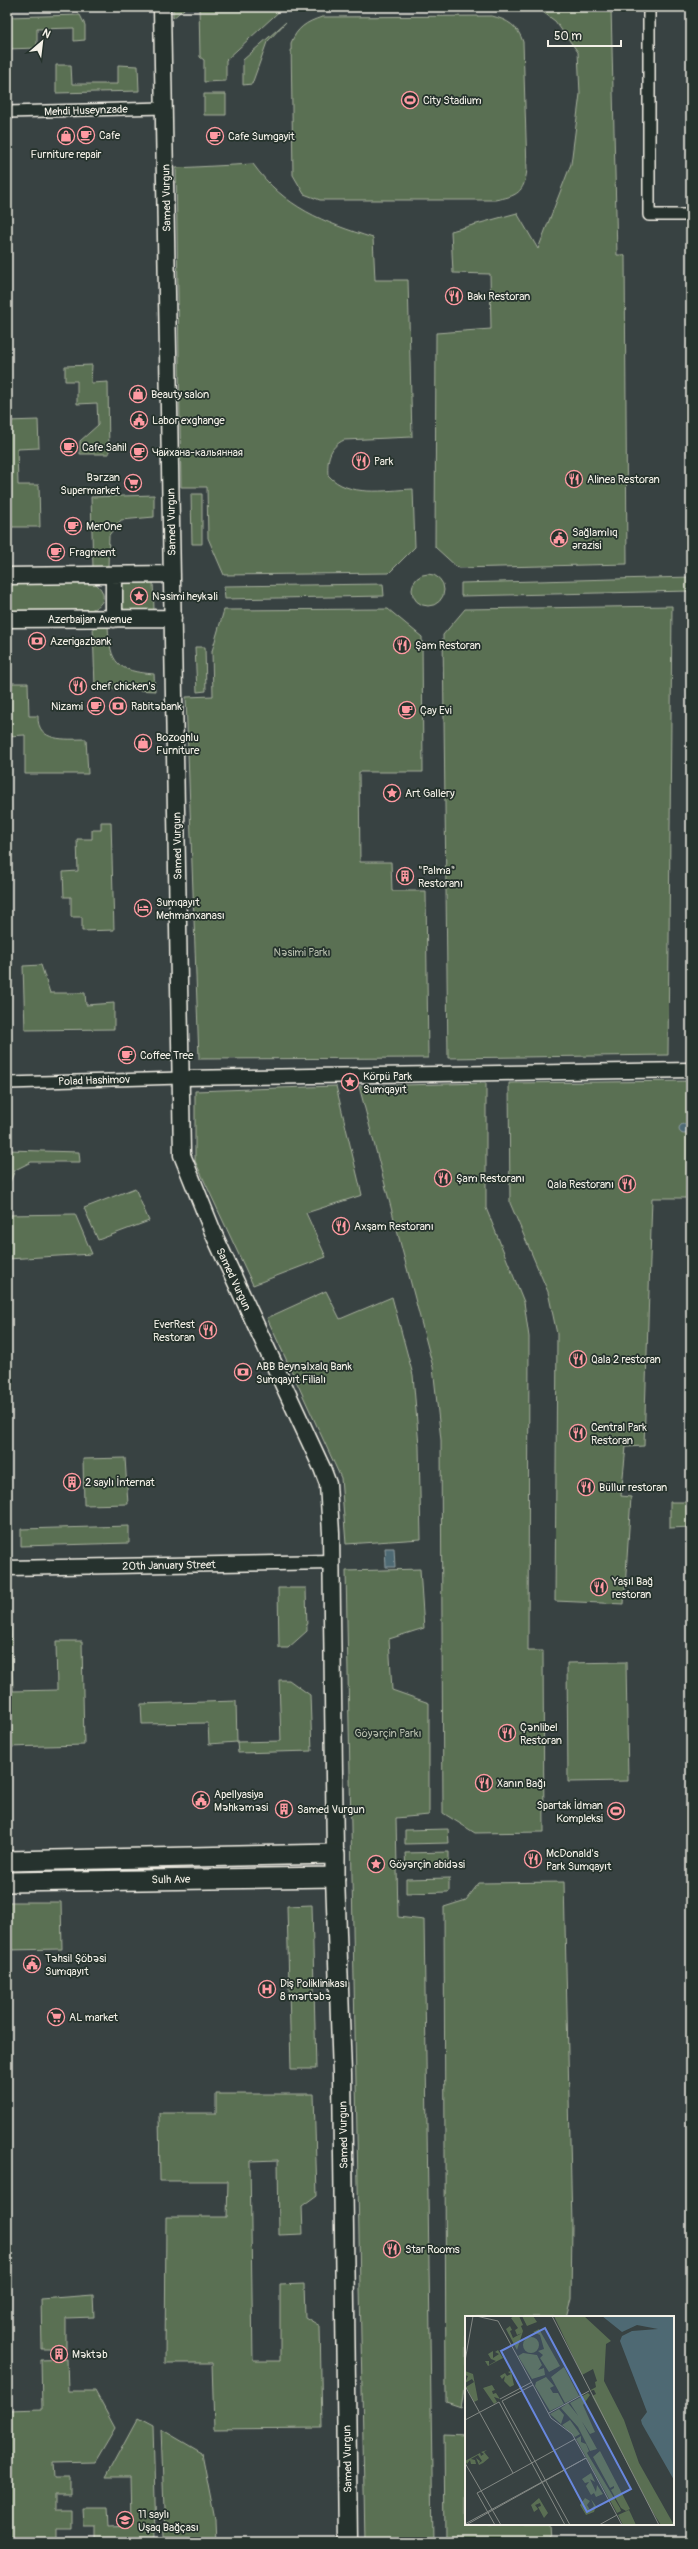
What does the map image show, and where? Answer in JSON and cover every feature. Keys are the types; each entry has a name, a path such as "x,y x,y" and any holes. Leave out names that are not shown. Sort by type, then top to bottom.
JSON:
{"highway":[{"name":"Sulh Ave","path":"7,1861 335,1854"},
{"name":"Samed Vurgun","path":"335,1854 335,1877"},
{"path":"38,1860 38,1881"},
{"name":"Sulh Ave","path":"7,1882 335,1877"}],"main road":[{"name":"Samed Vurgun","path":"162,7 181,1146 184,1165 215,1237 322,1468 329,1498 335,1854"},
{"path":"7,576 172,574"},
{"path":"114,575 114,619"},
{"name":"Azerbaijan Avenue","path":"7,620 173,618"},
{"name":"Samed Vurgun","path":"335,1877 342,2074 348,2542"}],"street":[{"path":"649,7 649,215 691,215"},
{"name":"Mehdi Huseynzade","path":"7,112 164,108"},
{"path":"181,1078 691,1070"},
{"name":"Polad Hashimov","path":"7,1083 181,1078"},
{"name":"20th January Street","path":"7,1568 331,1562"}],"green space":[{"path":"173,7 184,7 184,9 173,18"},
{"path":"199,7 284,7 226,60 226,81 204,82 204,60 200,57"},
{"path":"536,7 611,7 617,255 625,255 627,564 458,568 435,547 436,333 491,329 490,274 453,273 451,231 517,213 538,249 571,164 580,94 578,52 555,21"},
{"path":"80,15 85,25 85,40 74,41 74,28 37,29 37,48 7,49 7,17"},
{"path":"492,16 512,24 521,36 523,42 527,170 524,184 518,192 509,197 495,200 320,200 304,194 293,175 291,43 296,33 303,26 322,17"},
{"path":"286,22 267,42 252,84 243,85 243,60"},
{"path":"56,65 71,65 72,84 118,84 118,65 138,66 139,91 56,93"},
{"path":"204,94 226,94 226,115 204,115"},
{"path":"253,164 278,192 306,212 338,226 373,238 375,280 408,280 412,437 344,440 332,450 328,464 328,475 336,482 346,487 368,491 413,489 415,547 389,573 224,575 208,538 207,487 181,487 176,168"},
{"path":"92,365 91,383 108,382 109,454 80,454 80,441 98,425 97,403 77,404 77,381 65,381 65,366"},
{"path":"38,420 39,448 17,449 18,485 39,485 40,527 7,527 7,421"},
{"path":"191,494 202,494 202,544 192,544"},
{"path":"154,495 154,517 121,520 109,535 108,567 93,568 91,497"},
{"path":"425,574 431,574 441,581 444,590 443,596 437,603 431,606 425,606 415,599 412,593 412,587 419,577"},
{"path":"691,577 691,591 461,596 461,583"},
{"path":"153,580 154,610 122,610 122,581"},
{"path":"7,582 95,583 100,588 103,596 97,607 86,611 7,612"},
{"path":"383,584 384,596 225,599 224,586"},
{"path":"672,606 668,1055 448,1058 443,635 465,609"},
{"name":"Nəsimi Parkı","path":"388,609 422,637 423,772 359,772 360,862 391,862 392,891 426,891 428,1058 199,1059 186,697 213,696 212,651 224,610"},
{"path":"108,626 111,649 118,663 131,671 154,674 155,691 95,688 93,627"},
{"path":"195,647 205,647 206,691 197,692"},
{"path":"7,683 28,683 29,716 38,716 39,725 42,731 47,735 62,739 86,739 88,774 25,774 25,735 7,736"},
{"path":"101,822 111,822 114,930 82,931 82,917 71,917 71,897 64,897 63,872 78,871 77,839 92,839 92,830 101,830"},
{"path":"41,965 50,993 85,993 86,1005 114,1003 114,1029 25,1030 23,966"},
{"path":"691,1081 691,1198 652,1198 644,1446 626,1447 621,1496 631,1497 624,1604 555,1601 557,1334 548,1292 510,1203 509,1083"},
{"path":"486,1083 486,1208 524,1302 529,1337 528,1651 543,1651 544,1832 475,1833 443,1813 441,1440 433,1367 359,1086"},
{"path":"336,1086 362,1195 306,1213 326,1257 253,1285 195,1161 195,1091"},
{"path":"7,1150 79,1152 80,1162 31,1162 15,1170 10,1182 7,1182"},
{"path":"135,1188 149,1221 98,1240 84,1208"},
{"path":"75,1214 92,1254 7,1259 7,1215"},
{"path":"326,1291 340,1319 392,1297 413,1375 419,1446 421,1539 346,1544 341,1478 267,1318"},
{"path":"125,1458 128,1504 84,1505 83,1459"},
{"path":"670,1502 691,1502 691,1527 670,1528"},
{"path":"129,1526 129,1543 21,1546 21,1529"},
{"name":"Göyərçin Parkı","path":"420,1569 424,1628 389,1639 392,1690 429,1703 429,1815 396,1818 398,1917 424,1920 433,2542 365,2542 346,1571"},
{"path":"278,1588 306,1588 307,1631 288,1648 279,1648"},
{"path":"7,1625 11,1625 13,1691 57,1690 56,1641 82,1641 84,1745 7,1747"},
{"path":"626,1662 628,1781 568,1782 567,1663"},
{"path":"279,1680 289,1680 310,1695 312,1751 238,1753 237,1742 281,1741"},
{"path":"236,1701 237,1742 209,1744 208,1723 142,1724 141,1704"},
{"path":"448,1829 449,1843 405,1844 405,1830"},
{"path":"449,1852 449,1866 406,1867 405,1853"},
{"path":"449,1878 449,1892 406,1893 406,1879"},
{"path":"564,1882 572,2225 571,2299 566,2316 465,2316 465,2391 461,2407 446,2402 444,1907 466,1900 479,1883"},
{"path":"7,1902 61,1902 62,1949 7,1950"},
{"path":"312,1905 316,2069 291,2069 287,1906"},
{"path":"216,2094 314,2094 317,2195 302,2206 303,2234 279,2235 278,2160 250,2161 253,2361 280,2361 280,2285 304,2284 305,2317 320,2326 322,2428 214,2429 212,2363 165,2363 166,2217 227,2217 228,2181 160,2181 159,2113 216,2113"},
{"path":"93,2295 94,2317 66,2318 66,2349 42,2349 41,2299"},
{"path":"67,2359 68,2391 95,2391 115,2428 95,2462 53,2463 54,2478 70,2478 70,2494 55,2494 55,2509 71,2509 71,2528 57,2528 57,2542 7,2542 7,2410 42,2409 41,2360"},
{"path":"138,2418 153,2426 156,2537 149,2542 96,2542 96,2527 84,2527 83,2508 107,2508 108,2526 131,2525 130,2477 106,2477"},
{"path":"161,2429 202,2453 215,2520 216,2542 195,2542 194,2537 165,2536"},
{"path":"444,2434 465,2435 465,2525 550,2525 551,2542 445,2542"}],"water":[{"path":"682,1124 686,1124 688,1125 688,1133 682,1134 679,1131 679,1127"},
{"path":"385,1548 394,1548 395,1567 386,1567"}],"place":[{"name":"City Stadium","path":"410,100"},
{"name":"Cafe","path":"86,135"},
{"name":"Furniture repair","path":"66,136"},
{"name":"Cafe Sumgayit","path":"215,136"},
{"name":"Bakı Restoran","path":"454,296"},
{"name":"Beauty salon","path":"138,394"},
{"name":"Labor exghange","path":"139,420"},
{"name":"Cafe Sahil","path":"69,447"},
{"name":"Чайхана-кальянная","path":"139,452"},
{"name":"Park","path":"361,461"},
{"name":"Alinea Restoran","path":"574,479"},
{"name":"Bərzan Supermarket","path":"133,483"},
{"name":"MerOne","path":"73,526"},
{"name":"Sağlamlıq Ərazisi","path":"559,538"},
{"name":"Fragment","path":"56,552"},
{"name":"Nəsimi heykəli","path":"139,596"},
{"name":"Azerigazbank","path":"37,641"},
{"name":"Şam Restoran","path":"402,645"},
{"name":"chef chicken's","path":"78,686"},
{"name":"Nizami","path":"96,706"},
{"name":"Rabitəbank","path":"118,706"},
{"name":"Çay Evi","path":"407,710"},
{"name":"Bozoghlu Furniture","path":"143,743"},
{"name":"Art Gallery","path":"392,793"},
{"name":"\"Palma\" Restoranı","path":"405,876"},
{"name":"Sumqayıt Mehmanxanası","path":"143,908"},
{"name":"Coffee Tree","path":"127,1055"},
{"name":"Körpü Park Sumqayıt","path":"350,1082"},
{"name":"Şam Restoranı","path":"443,1178"},
{"name":"Qala Restoranı","path":"627,1184"},
{"name":"Axşam Restoranı","path":"341,1226"},
{"name":"EverRest Restoran","path":"208,1330"},
{"name":"Qala 2 restoran","path":"578,1359"},
{"name":"ABB Beynəlxalq Bank Sumqayıt Filialı","path":"243,1372"},
{"name":"Central Park Restoran","path":"578,1433"},
{"name":"2 saylı İnternat","path":"72,1482"},
{"name":"Büllur restoran","path":"586,1487"},
{"name":"Yaşıl Bağ restoran","path":"599,1587"},
{"name":"Çənlibel Restoran","path":"507,1733"},
{"name":"Xanın Bağı","path":"484,1783"},
{"name":"Apellyasiya Məhkəməsi","path":"201,1800"},
{"name":"Samed Vurgun","path":"284,1809"},
{"name":"Spartak İdman Kompleksi","path":"616,1811"},
{"name":"McDonald's Park Sumqayıt","path":"533,1859"},
{"name":"Göyərçin abidəsi","path":"376,1864"},
{"name":"Təhsil Şöbəsi Sumqayıt","path":"32,1964"},
{"name":"Diş Poliklinikası 8 mərtəbə","path":"267,1989"},
{"name":"AL market","path":"56,2017"},
{"name":"Star Rooms","path":"392,2249"},
{"name":"Məktəb","path":"59,2354"},
{"name":"11 saylı Uşaq Bağçası","path":"125,2520"}]}
